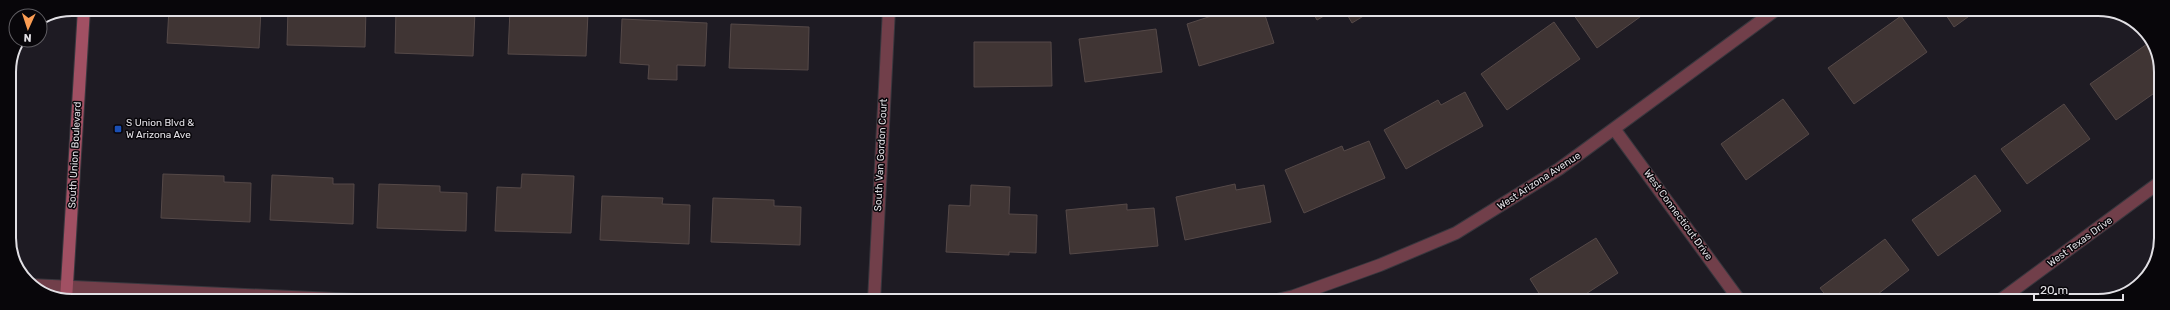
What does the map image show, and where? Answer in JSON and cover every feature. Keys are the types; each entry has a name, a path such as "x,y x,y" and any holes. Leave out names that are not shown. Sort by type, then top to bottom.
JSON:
{"main road":[{"name":"South Union Boulevard","path":"66,294 84,16"}],"street":[{"name":"South Van Gordon Court","path":"874,294 889,16"},
{"name":"West Arizona Avenue","path":"1300,294 1380,265 1456,233 1560,169 1615,130 1768,16"},
{"name":"West Connecticut Drive","path":"1615,130 1735,294"},
{"name":"West Texas Drive","path":"2009,294 2154,186"},
{"path":"42,285 233,294"}],"building":[{"path":"169,16 261,16 259,48 167,43"},
{"path":"288,16 366,16 365,47 287,45"},
{"path":"396,16 475,16 473,56 395,53"},
{"path":"510,16 588,16 586,56 508,54"},
{"path":"1212,16 1265,16 1274,43 1199,66 1187,24"},
{"path":"1315,16 1324,16 1317,20"},
{"path":"1348,16 1364,16 1352,23"},
{"path":"1575,16 1641,16 1597,48"},
{"path":"1901,16 1927,52 1854,104 1828,68"},
{"path":"1947,16 1969,16 1954,27"},
{"path":"622,19 707,23 705,66 677,65 677,80 648,79 649,65 620,63"},
{"path":"1554,22 1580,59 1507,110 1481,74"},
{"path":"731,24 809,27 808,70 729,68"},
{"path":"1156,29 1162,72 1085,82 1079,39"},
{"path":"974,42 1051,42 1052,86 974,87"},
{"path":"2147,44 2153,61 2154,93 2116,120 2090,84"},
{"path":"1465,92 1483,126 1406,169 1384,130 1438,100 1441,105"},
{"path":"1783,99 1809,134 1746,180 1721,144"},
{"path":"2064,104 2090,139 2027,184 2001,149"},
{"path":"1369,141 1385,178 1304,213 1285,170 1342,146 1344,151"},
{"path":"163,174 224,176 224,182 251,183 250,222 161,218"},
{"path":"522,174 574,176 571,233 495,231 497,187 521,188"},
{"path":"272,175 333,178 333,184 354,184 353,224 270,220"},
{"path":"1975,175 2001,211 1938,256 1912,220"},
{"path":"379,184 440,186 440,192 467,193 466,231 377,228"},
{"path":"1235,184 1236,190 1264,185 1271,222 1185,240 1176,197"},
{"path":"971,185 1010,187 1009,214 1037,215 1036,253 1009,252 1009,255 946,252 949,205 970,206"},
{"path":"602,196 663,198 662,204 690,205 689,244 600,240"},
{"path":"713,198 774,200 774,206 801,207 800,245 711,242"},
{"path":"1127,204 1127,210 1154,208 1158,246 1070,254 1066,210"},
{"path":"1596,238 1618,273 1586,294 1540,294 1530,279"},
{"path":"1885,239 1909,270 1878,294 1825,294 1820,288"}],"place":[{"name":"S Union Blvd & W Arizona Ave","path":"118,129"}]}
